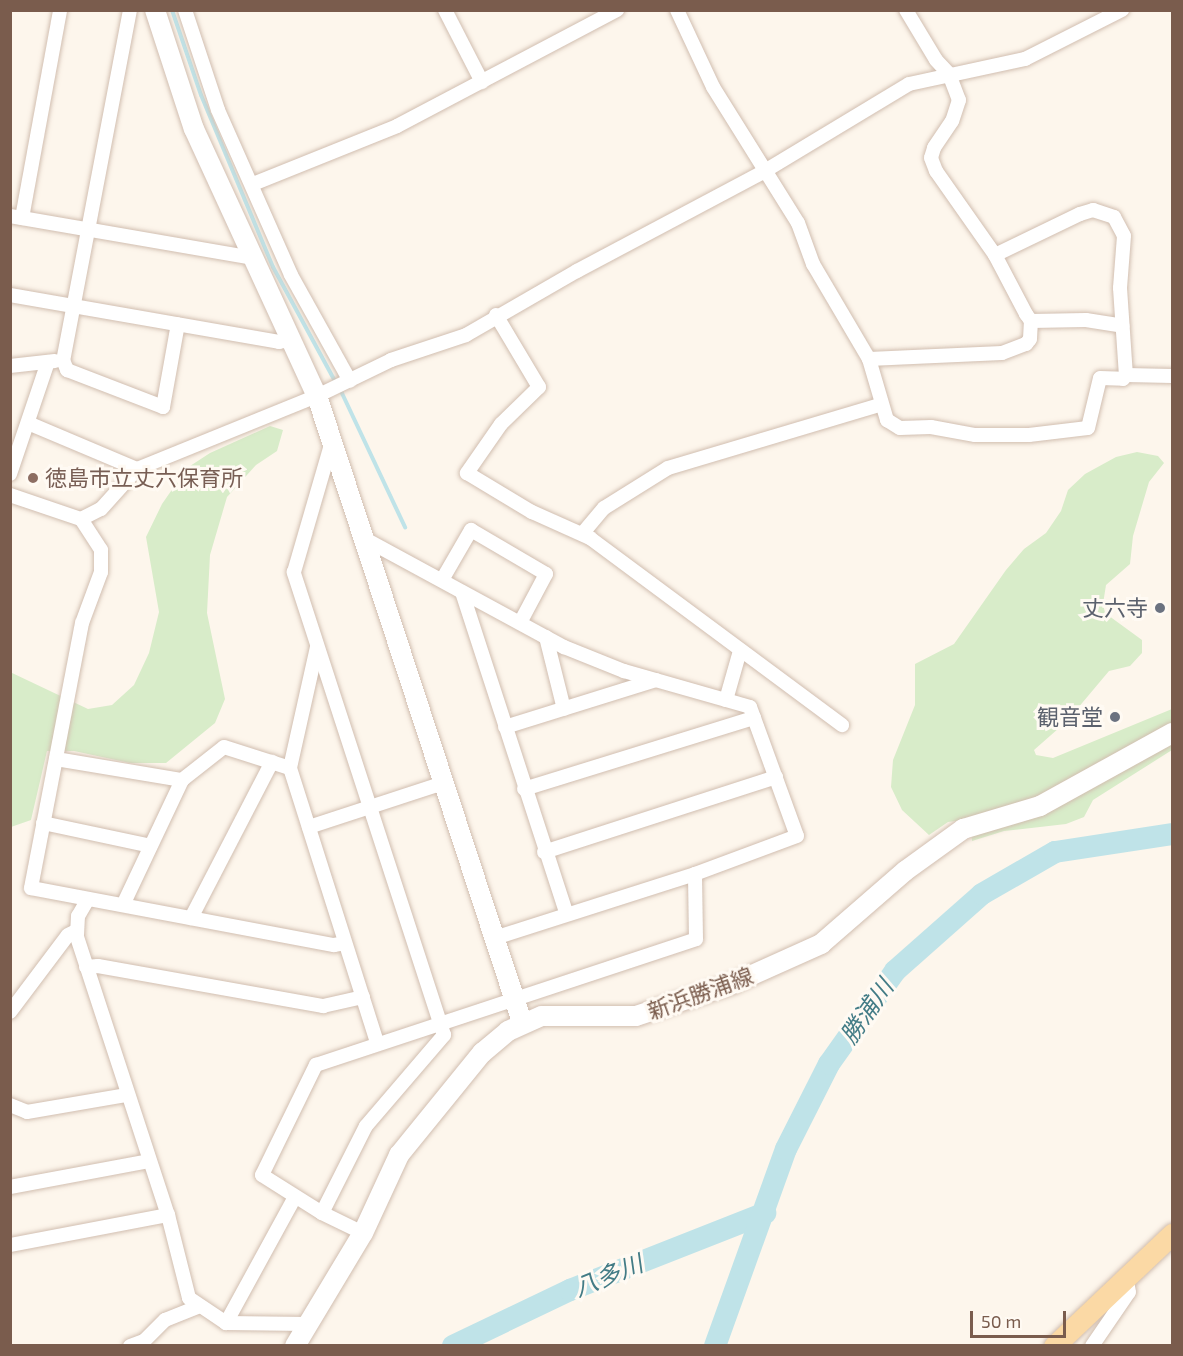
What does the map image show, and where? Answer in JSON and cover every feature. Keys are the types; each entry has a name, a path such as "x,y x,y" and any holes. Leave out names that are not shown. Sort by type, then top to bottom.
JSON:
{"main road":[{"path":"154,10 194,129 289,340 317,396 522,1022"},
{"name":"新浜勝浦線","path":"302,1334 363,1233 410,1141 482,1053 522,1022 542,1016 636,1016 732,984 821,944 905,870 963,829 1040,806 1173,733"},
{"path":"1054,1346 1173,1234"}],"street":[{"path":"60,10 16,217 242,259 252,258"},
{"path":"130,10 63,360 67,370 163,407 178,324"},
{"path":"185,10 218,110 253,184 291,275 350,381"},
{"path":"445,10 482,82"},
{"path":"253,184 397,126 617,10"},
{"path":"677,10 713,87 798,223 813,264 869,359 880,405 887,420 900,428 1029,435 1088,428 1100,378 1123,379 1126,375 1173,376"},
{"path":"869,359 1002,352 1026,344 1030,339 1031,321 995,255 936,171 932,158 958,107 949,74 936,60 906,10"},
{"path":"81,519 101,509 137,469 317,396 392,360 466,335 496,315 765,171 909,84 1025,59 1102,15 1122,10"},
{"path":"995,255 1080,214 1093,210 1113,217 1124,236 1120,288 1126,375"},
{"path":"10,295 279,342 289,340"},
{"path":"496,315 539,387 501,424 467,473 532,512 582,534 842,725"},
{"path":"1031,321 1086,320 1123,326"},
{"path":"10,366 63,360"},
{"path":"10,474 48,362"},
{"path":"582,534 604,508 668,468 880,405"},
{"path":"28,423 137,469"},
{"path":"322,1213 366,1126 444,1035 294,572 332,441"},
{"path":"10,495 81,519 101,550 101,572 82,623 31,888 334,945 345,943"},
{"path":"442,580 471,530 546,574 520,623"},
{"path":"363,538 546,638 624,671 750,707 797,836 695,874 566,913 495,938"},
{"path":"462,592 544,852 566,913"},
{"path":"546,638 564,709"},
{"path":"318,645 290,768 377,1042"},
{"path":"726,700 740,651"},
{"path":"505,727 656,680"},
{"path":"524,789 754,718"},
{"path":"123,905 182,780 224,747 290,768"},
{"path":"56,759 182,780"},
{"path":"190,918 272,762"},
{"path":"544,852 776,777"},
{"path":"309,827 444,783"},
{"path":"44,823 151,846"},
{"path":"363,1233 322,1213 262,1176 316,1065 377,1042 696,939 695,874"},
{"path":"88,898 78,916 76,932 126,1095 168,1215 189,1298 198,1307 226,1323 302,1334"},
{"path":"10,1012 68,935 76,932"},
{"path":"86,967 98,966 323,1006 363,997"},
{"path":"10,1105 27,1112 126,1095"},
{"path":"10,1187 149,1161"},
{"path":"226,1323 294,1197"},
{"path":"10,1245 168,1215"},
{"path":"1092,1346 1129,1292 1126,1276"},
{"path":"130,1346 144,1341 165,1320 198,1307"}],"green space":[{"path":"270,426 283,430 277,451 256,465 227,497 210,555 207,613 225,699 215,723 166,763 130,763 74,751 47,751 31,820 11,827 10,672 88,709 112,705 134,685 149,653 159,612 146,537 162,504 187,468 210,453"},
{"path":"1137,452 1158,456 1164,463 1149,482 1133,536 1130,564 1106,585 1103,604 1105,613 1142,640 1142,653 1130,666 1109,671 1067,721 1034,750 1036,755 1053,758 1172,709 1172,750 1093,800 1084,817 1066,824 1004,831 972,841 970,819 948,822 929,835 902,810 891,787 893,760 915,705 915,664 954,644 1006,570 1024,549 1046,533 1061,511 1068,490 1085,474 1116,457"}],"waterway":[{"path":"172,10 201,95 273,267 336,383"},
{"path":"340,389 405,527"},
{"name":"勝浦川","path":"715,1346 786,1149 829,1064 895,971 982,894 1055,852 1172,834"},
{"name":"八多川","path":"453,1346 570,1290 765,1213"}],"place":[{"name":"徳島市立丈六保育所","path":"33,478"},
{"name":"丈六寺","path":"1160,608"},
{"name":"観音堂","path":"1115,717"}]}
